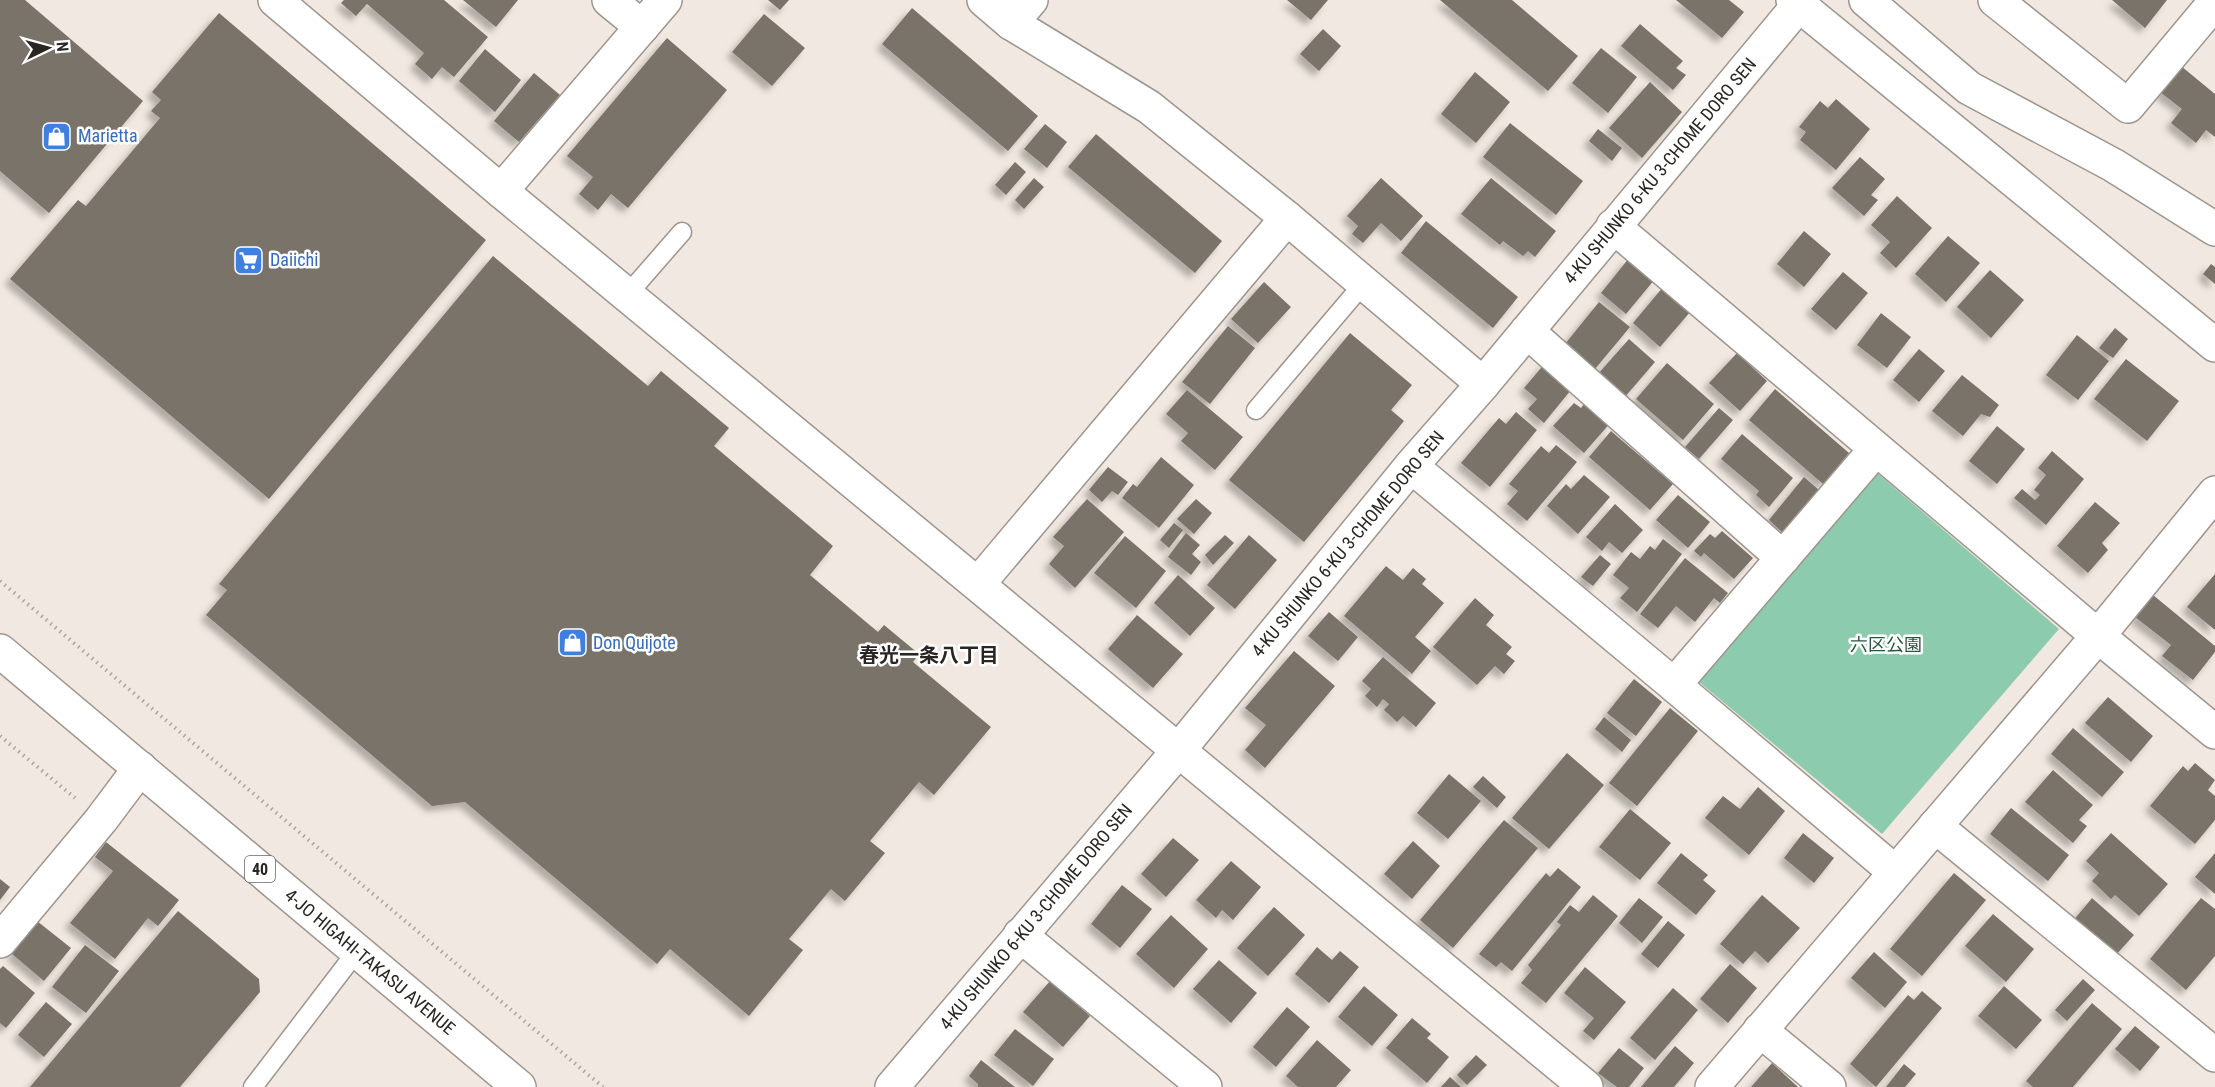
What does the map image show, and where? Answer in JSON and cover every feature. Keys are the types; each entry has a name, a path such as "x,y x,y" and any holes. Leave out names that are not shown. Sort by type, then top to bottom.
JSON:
{"main road":[{"path":"274,0 501,191 1586,1087"},
{"path":"609,0 642,27"},
{"path":"501,191 664,0"},
{"path":"984,0 1021,12 1149,107 1287,218 1483,384"},
{"path":"1866,0 1969,88 2113,165 2215,229"},
{"path":"1995,0 2128,106 2215,2"},
{"path":"1798,1 2215,345"},
{"name":"4-KU SHUNKO 6-KU 3-CHOME DORO SEN","path":"892,1087 1178,751 1411,466 1483,384 1798,1"},
{"path":"978,584 1287,218"},
{"path":"1613,226 2215,732"},
{"path":"1527,331 1783,558"},
{"path":"1674,685 1876,448"},
{"path":"1411,466 1895,872"},
{"path":"1712,1087 2098,636 2215,493"},
{"name":"4-JO HIGAHI-TAKASU AVENUE","path":"0,651 519,1087"},
{"path":"0,941 101,820 140,768"},
{"path":"1935,826 2215,1055"},
{"path":"1020,935 1205,1087"},
{"path":"1760,1030 1829,1087"}],"lane":[{"path":"627,295 682,232"},
{"path":"1256,410 1364,283"},
{"path":"253,1087 357,951"}],"path":[{"path":"0,581 603,1087"},
{"path":"0,736 101,820"}],"green space":[{"name":"六区公園","path":"1876,472 2059,629 1882,834 1698,681"}],"building":[{"name":"Marietta","path":"0,0 25,0 143,101 49,213 0,171"},
{"path":"344,0 444,0 488,37 454,77 442,67 432,79 415,64 424,53 367,4 356,16 341,3"},
{"path":"463,0 518,0 496,27"},
{"path":"768,0 789,0 780,10"},
{"path":"1287,0 1328,0 1311,20"},
{"path":"1440,0 1512,0 1578,56 1548,91"},
{"path":"1676,0 1729,0 1744,12 1722,38"},
{"path":"2112,0 2167,0 2145,28"},
{"path":"912,8 1038,116 1008,151 882,44"},
{"name":"Daiichi","path":"219,13 486,240 269,499 10,279 78,200 86,206 160,118 151,111 161,100 152,92"},
{"path":"764,14 805,48 772,86 732,52"},
{"path":"1640,24 1683,61 1676,68 1686,75 1673,90 1621,46"},
{"path":"1323,29 1341,46 1319,71 1300,54"},
{"path":"667,38 727,90 628,208 611,194 598,210 579,194 593,177 567,156"},
{"path":"1601,48 1637,77 1608,113 1572,83"},
{"path":"485,49 521,80 495,112 459,81"},
{"path":"2181,66 2215,94 2215,137 2206,130 2196,143 2171,123 2182,109 2160,92"},
{"path":"1475,72 1510,102 1476,143 1441,114"},
{"path":"534,73 560,95 519,142 494,121"},
{"path":"1650,82 1682,112 1642,158 1609,128"},
{"path":"1836,99 1870,129 1836,170 1800,140 1806,132 1799,127 1820,101 1828,108"},
{"path":"1510,123 1583,181 1556,215 1483,157"},
{"path":"1045,124 1067,142 1047,168 1024,149"},
{"path":"1598,129 1622,148 1612,161 1589,141"},
{"path":"1096,134 1222,241 1195,273 1068,167"},
{"path":"1860,157 1885,179 1871,195 1878,200 1864,216 1832,188"},
{"path":"1015,162 1026,172 1006,195 995,185"},
{"path":"1034,178 1044,187 1024,209 1015,200"},
{"path":"1381,178 1423,216 1401,241 1381,223 1363,243 1352,234 1358,226 1347,216"},
{"path":"1491,178 1556,231 1535,257 1528,251 1523,256 1503,241 1500,245 1461,214"},
{"path":"1897,196 1932,228 1896,268 1880,253 1890,242 1871,225"},
{"path":"1426,221 1518,297 1493,328 1401,253"},
{"path":"1804,231 1831,254 1804,287 1777,264"},
{"path":"1948,236 1980,263 1946,302 1915,274"},
{"name":"Don Quijote","path":"493,256 648,386 661,371 729,428 714,446 833,546 810,575 878,632 884,625 919,654 913,662 991,727 934,795 919,782 870,841 885,853 845,901 831,889 789,939 803,950 749,1016 670,949 657,964 465,802 432,806 206,615 227,590 219,584"},
{"path":"1629,258 1655,279 1626,314 1601,293"},
{"path":"2211,264 2215,267 2215,284 2203,274"},
{"path":"1990,270 2024,300 1991,338 1957,307"},
{"path":"1843,272 1868,293 1836,330 1811,309"},
{"path":"1264,282 1291,307 1258,343 1231,319"},
{"path":"1663,287 1691,311 1660,347 1633,323"},
{"path":"1599,302 1630,327 1595,369 1565,344"},
{"path":"1881,313 1911,337 1887,368 1857,345"},
{"path":"1228,326 1255,348 1210,404 1182,382"},
{"path":"2115,328 2128,339 2113,358 2099,348"},
{"path":"1350,333 1412,385 1391,410 1404,421 1304,542 1229,480"},
{"path":"2077,335 2109,361 2078,400 2046,375"},
{"path":"1629,339 1655,362 1624,398 1598,374"},
{"path":"1919,349 1945,371 1919,402 1893,380"},
{"path":"1737,353 1767,381 1740,411 1709,383"},
{"path":"2126,359 2179,401 2147,441 2094,399"},
{"path":"1547,361 1575,385 1544,423 1528,409 1537,399 1524,388"},
{"path":"1667,363 1714,404 1683,440 1636,399"},
{"path":"1962,375 1999,405 1990,417 1981,414 1963,436 1932,411"},
{"path":"1775,389 1849,453 1823,484 1749,420"},
{"path":"1187,390 1243,437 1215,470 1181,441 1188,433 1166,414"},
{"path":"1574,403 1581,408 1584,404 1612,421 1584,453 1553,426"},
{"path":"1719,408 1733,420 1699,459 1685,447"},
{"path":"1516,412 1537,430 1490,487 1461,463 1499,418 1506,424"},
{"path":"1997,426 2025,449 1997,484 1969,461"},
{"path":"1611,431 1673,484 1650,510 1589,457"},
{"path":"1742,434 1793,478 1769,507 1756,495 1759,491 1721,459"},
{"path":"1556,445 1577,462 1527,521 1507,504 1518,491 1509,484 1541,446 1549,453"},
{"path":"2052,451 2084,479 2046,525 2014,498 2022,489 2035,500 2040,495 2034,490 2046,475 2038,468"},
{"path":"1161,457 1194,485 1159,528 1122,498 1133,484 1137,487"},
{"path":"1108,467 1128,482 1118,495 1112,491 1102,502 1089,490"},
{"path":"1584,475 1610,497 1578,534 1547,506 1566,484 1571,489"},
{"path":"1804,477 1819,490 1783,533 1769,520"},
{"path":"1678,495 1710,522 1688,548 1656,520"},
{"path":"1087,499 1124,532 1075,588 1049,564 1064,546 1053,537"},
{"path":"1196,499 1212,513 1194,534 1177,519"},
{"path":"2095,502 2120,523 2102,543 2108,550 2088,573 2057,546"},
{"path":"1615,504 1643,530 1622,553 1609,542 1602,551 1586,537"},
{"path":"1174,523 1183,530 1169,548 1160,540"},
{"path":"1722,531 1753,558 1734,579 1704,553 1701,557 1694,551 1710,534 1715,538"},
{"path":"1186,533 1200,545 1192,554 1201,562 1191,575 1168,557"},
{"path":"1225,535 1234,543 1213,565 1205,555"},
{"path":"1249,535 1277,560 1235,609 1207,585"},
{"path":"1125,536 1166,571 1136,608 1094,573"},
{"path":"1663,539 1682,554 1637,612 1620,598 1629,588 1613,575 1631,552 1640,559 1650,546 1655,550"},
{"path":"1600,555 1611,564 1593,586 1581,577"},
{"path":"1685,558 1728,593 1720,603 1714,598 1695,622 1676,606 1658,628 1640,614"},
{"path":"1386,566 1403,580 1413,568 1426,579 1422,584 1444,603 1415,637 1431,651 1412,674 1344,616"},
{"path":"2215,574 2215,630 2187,607"},
{"path":"1178,575 1215,608 1190,636 1154,603"},
{"path":"2153,595 2215,646 2215,652 2193,680 2162,656 2171,645 2135,617"},
{"path":"1475,598 1494,615 1486,625 1512,647 1506,654 1515,661 1504,674 1495,666 1477,685 1433,647"},
{"path":"1329,612 1358,637 1338,661 1308,636"},
{"path":"1137,615 1183,654 1153,688 1108,649"},
{"path":"1294,651 1335,686 1265,768 1245,750 1266,725 1245,708"},
{"path":"1383,657 1436,703 1416,727 1403,716 1397,722 1384,710 1389,704 1383,699 1377,707 1365,696 1371,689 1362,681"},
{"path":"1634,679 1662,702 1636,736 1607,713"},
{"path":"2108,697 2153,736 2131,762 2085,723"},
{"path":"1670,708 1698,731 1637,806 1609,783"},
{"path":"1604,717 1631,740 1622,752 1595,729"},
{"path":"2073,728 2124,772 2102,797 2051,754"},
{"path":"1567,753 1604,785 1549,849 1512,818"},
{"path":"2195,763 2215,780 2208,790 2215,796 2215,820 2195,844 2150,806 2183,766 2188,771"},
{"path":"2053,770 2093,805 2079,820 2087,826 2073,843 2025,802"},
{"path":"1449,774 1481,801 1448,839 1417,813"},
{"path":"1483,776 1506,797 1497,808 1473,787"},
{"path":"1758,787 1785,811 1749,855 1705,818 1723,796 1740,809"},
{"path":"2011,808 2069,855 2048,881 1990,834"},
{"path":"1630,809 1671,843 1640,880 1599,847"},
{"path":"1504,820 1538,848 1453,948 1420,920"},
{"path":"1803,833 1834,858 1814,883 1784,858"},
{"path":"2111,833 2168,884 2139,916 2115,895 2111,899 2092,881 2099,873 2086,861"},
{"path":"1173,838 1199,860 1166,897 1141,874"},
{"path":"1413,841 1440,866 1412,899 1384,874"},
{"path":"106,842 179,900 158,926 148,918 115,959 70,923 113,871 95,857"},
{"path":"1681,853 1708,875 1703,880 1716,891 1696,915 1657,883"},
{"path":"2215,853 2215,894 2195,877"},
{"path":"1231,861 1261,887 1233,920 1222,910 1216,918 1196,900"},
{"path":"1558,868 1581,887 1512,971 1501,962 1496,967 1479,954 1546,873 1550,877"},
{"path":"1954,873 1986,900 1922,976 1890,949"},
{"path":"0,879 10,887 0,900"},
{"path":"1122,885 1152,909 1120,948 1091,924"},
{"path":"1593,895 1618,916 1546,1003 1521,983 1532,970 1528,965 1561,925 1557,922 1570,905 1579,912"},
{"path":"1762,895 1800,928 1768,963 1755,951 1743,964 1720,944"},
{"path":"1639,898 1663,917 1642,943 1619,923"},
{"path":"2092,898 2134,935 2114,957 2073,921"},
{"path":"2201,898 2215,909 2215,956 2186,990 2150,959"},
{"path":"1274,907 1305,935 1268,976 1237,948"},
{"path":"178,911 259,979 260,992 180,1087 30,1087"},
{"path":"1993,914 2034,949 2006,982 1965,946"},
{"path":"1171,915 1208,949 1174,988 1136,954"},
{"path":"37,921 71,948 44,981 12,954"},
{"path":"1668,921 1685,935 1658,968 1641,954"},
{"path":"85,945 119,971 86,1013 52,987"},
{"path":"1317,947 1332,960 1340,951 1359,967 1329,1003 1295,974"},
{"path":"1874,952 1907,982 1885,1008 1851,978"},
{"path":"1219,960 1257,993 1231,1023 1193,989"},
{"path":"1730,964 1757,988 1728,1023 1700,999"},
{"path":"3,966 35,993 6,1028 0,1023 0,969"},
{"path":"1585,967 1626,1002 1594,1040 1583,1031 1594,1018 1564,993"},
{"path":"2083,979 2095,990 2067,1021 2055,1010"},
{"path":"1050,981 1090,1016 1063,1047 1023,1012"},
{"path":"1364,986 1398,1015 1372,1046 1338,1017"},
{"path":"2004,986 2042,1020 2016,1049 1978,1016"},
{"path":"1673,988 1698,1010 1655,1060 1630,1038"},
{"path":"1922,991 1942,1008 1876,1087 1850,1064 1908,995 1914,1000"},
{"path":"46,1002 72,1024 44,1057 18,1035"},
{"path":"2092,1003 2122,1029 2073,1087 2033,1087 2026,1081"},
{"path":"1287,1007 1310,1027 1276,1067 1253,1047"},
{"path":"1412,1018 1431,1034 1427,1038 1449,1057 1427,1083 1386,1048"},
{"path":"2135,1026 2160,1047 2140,1071 2115,1049"},
{"path":"1015,1029 1054,1059 1033,1086 994,1055"},
{"path":"1317,1040 1351,1070 1336,1087 1298,1087 1286,1076"},
{"path":"1675,1046 1694,1063 1674,1087 1641,1087"},
{"path":"1619,1048 1644,1068 1629,1087 1617,1087 1598,1073"},
{"path":"1476,1055 1487,1065 1467,1085 1457,1075"},
{"path":"981,1060 1015,1087 978,1087 978,1084 969,1076"},
{"path":"1772,1063 1798,1087 1751,1087"},
{"path":"1904,1064 1916,1074 1905,1087 1886,1087"},
{"path":"1450,1077 1461,1087 1441,1087"}],"place":[{"name":"Marietta","path":"57,136"},
{"name":"Daiichi","path":"249,260"},
{"name":"Don Quijote","path":"572,643"}],"district":[{"name":"春光一条八丁目","path":"929,655"}]}
